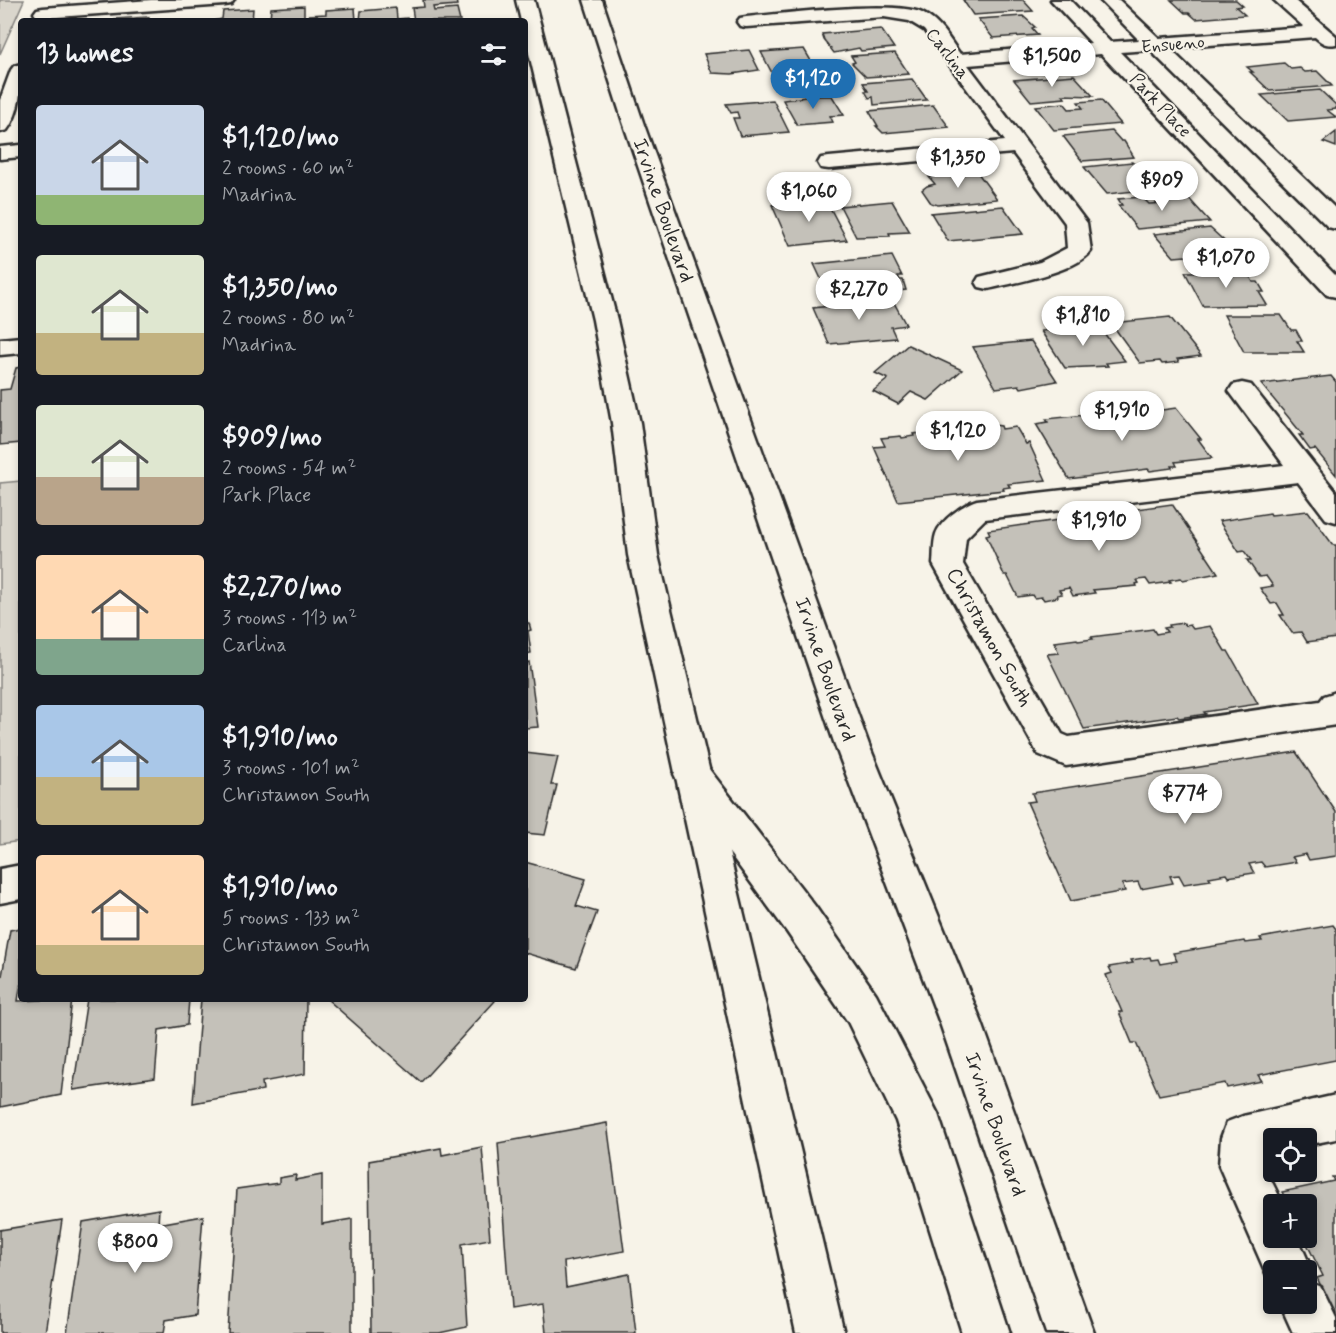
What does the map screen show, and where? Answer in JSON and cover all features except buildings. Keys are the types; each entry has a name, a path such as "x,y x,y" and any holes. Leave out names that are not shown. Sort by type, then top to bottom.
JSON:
{"street":[{"path":"43,11 225,0"},
{"path":"525,0 605,320 626,423 643,555 820,1333"},
{"name":"Irvine Boulevard","path":"593,0 633,122 844,722 961,1023 1070,1333"},
{"name":"Park Place","path":"1060,0 1336,290"},
{"name":"Park Place","path":"1109,0 1336,222"},
{"path":"1283,0 1336,44"},
{"name":"Carlina","path":"746,22 884,12 914,16 930,26 1076,223 1079,251 1048,267 988,282"},
{"name":"Ensueno","path":"954,60 1156,46 1319,31"},
{"path":"0,126 18,78"},
{"path":"829,163 1017,146"},
{"path":"0,153 18,151"},
{"path":"0,347 18,345"},
{"path":"1242,391 1336,512"},
{"name":"Christamon South","path":"1305,472 977,510 951,534 948,564 1050,744 1066,752 1334,714"},
{"path":"691,773 801,919 862,1008 916,1114 986,1333"},
{"path":"0,886 18,883"},
{"path":"1263,1213 1241,1166 1243,1138 1336,1117"},
{"path":"1309,1314 1318,1333"}],"shaded area":[{"path":"0,0 24,0 0,54"},
{"path":"18,481 18,841 0,844 0,483"}]}
